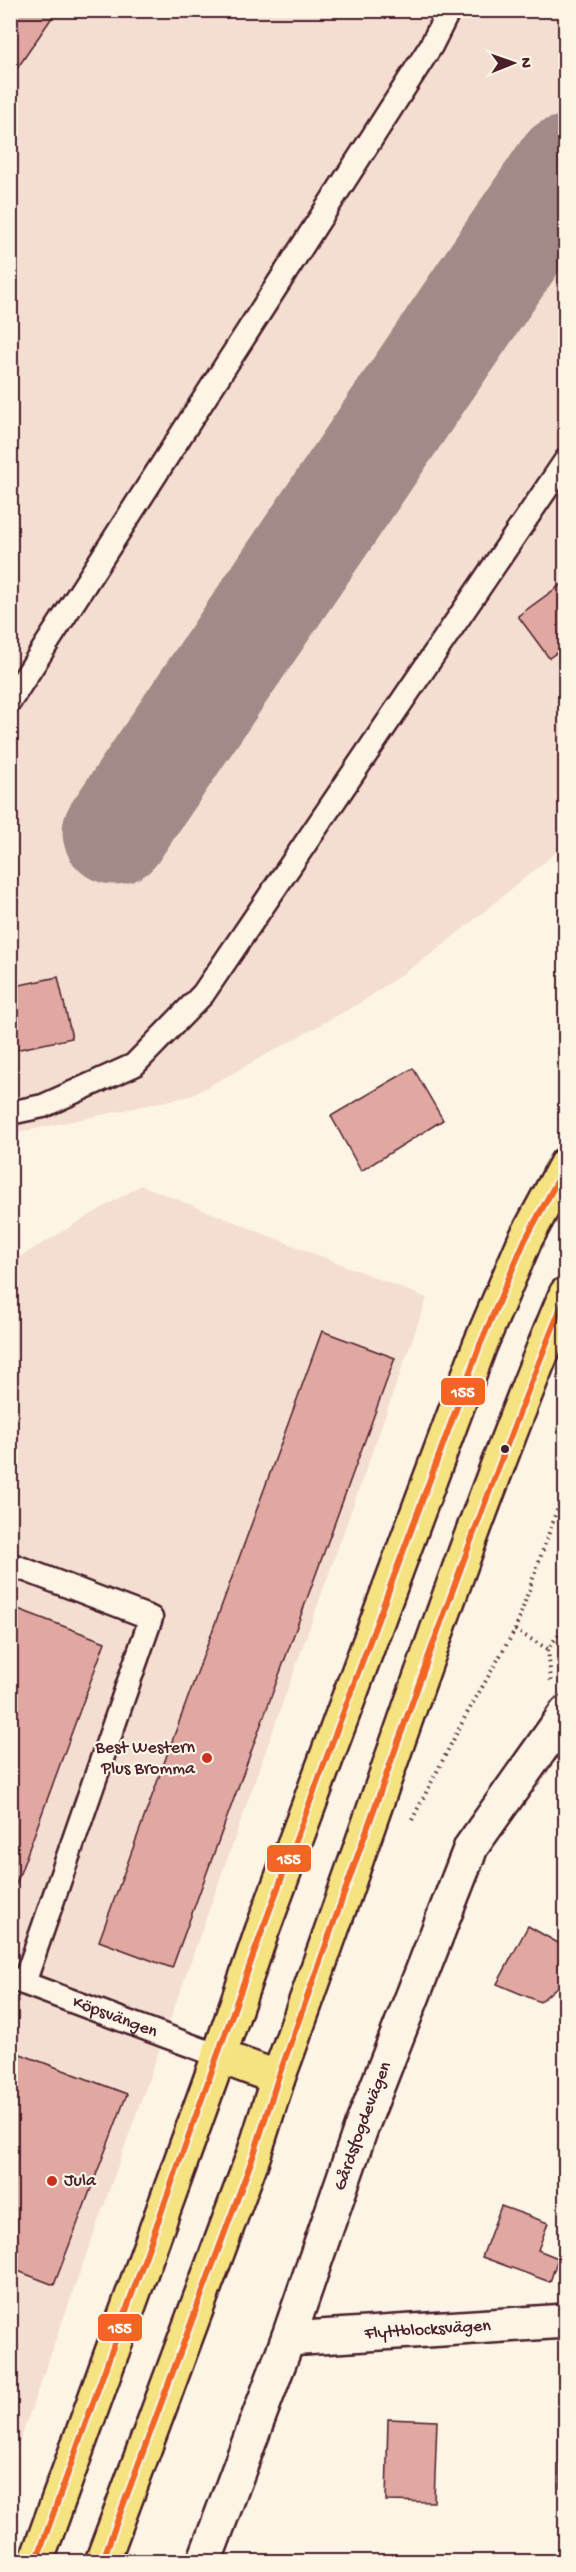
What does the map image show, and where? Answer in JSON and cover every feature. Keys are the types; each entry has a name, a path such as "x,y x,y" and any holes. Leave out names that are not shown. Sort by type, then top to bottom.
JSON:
{"main road":[{"path":"36,2562 262,1931 480,1345 525,1240 566,1164"},
{"path":"102,2562 254,2154 278,2078 462,1558 514,1418 566,1294"},
{"path":"219,2056 278,2078"}],"street":[{"name":"Gårdsfogdevägen","path":"204,2562 288,2339 361,2128 471,1847 558,1700"},
{"name":"Flyttblocksvägen","path":"288,2339 566,2321"}],"lane":[{"path":"10,701 431,46 449,10"},
{"path":"10,1113 43,1106 134,1065 203,994 566,460"},
{"path":"10,1564 150,1618 17,1981"},
{"name":"Köpsvängen","path":"17,1981 219,2056"}],"path":[{"path":"408,1828 465,1717 515,1630 566,1484"},
{"path":"558,1700 548,1649 566,1624"},
{"path":"515,1630 548,1649"}],"shaded area":[{"path":"10,11 566,11 565,845 437,950 360,1003 191,1096 11,1134"},
{"path":"141,1185 427,1298 11,2466 11,1262"}],"building":[{"path":"10,10 57,10 10,79"},
{"path":"566,581 566,646 549,658 518,616"},
{"path":"58,977 72,1038 10,1051 10,987"},
{"path":"413,1068 443,1120 361,1171 331,1116"},
{"name":"Best Western Plus Bromma","path":"322,1331 395,1358 172,1968 99,1941"},
{"path":"10,1606 105,1642 11,1898 10,1898"},
{"path":"528,1926 560,1944 566,1967 559,1985 540,2002 497,1984"},
{"name":"Jula","path":"10,2050 127,2094 54,2285 10,2268"},
{"path":"501,2206 548,2223 538,2250 558,2258 550,2282 482,2257"},
{"path":"559,2356 566,2356 566,2488 560,2488"},
{"path":"388,2419 437,2421 434,2502 386,2501"}],"taxiway":[{"path":"115,832 566,168"}],"transit line":[{"name":"155","path":"36,2562 262,1931 480,1345 525,1240 566,1165"},
{"name":"155","path":"102,2562 254,2154 278,2078 454,1587 566,1295"}],"place":[{"name":"Best Western Plus Bromma","path":"207,1758"},
{"name":"Jula","path":"52,2181"}]}
